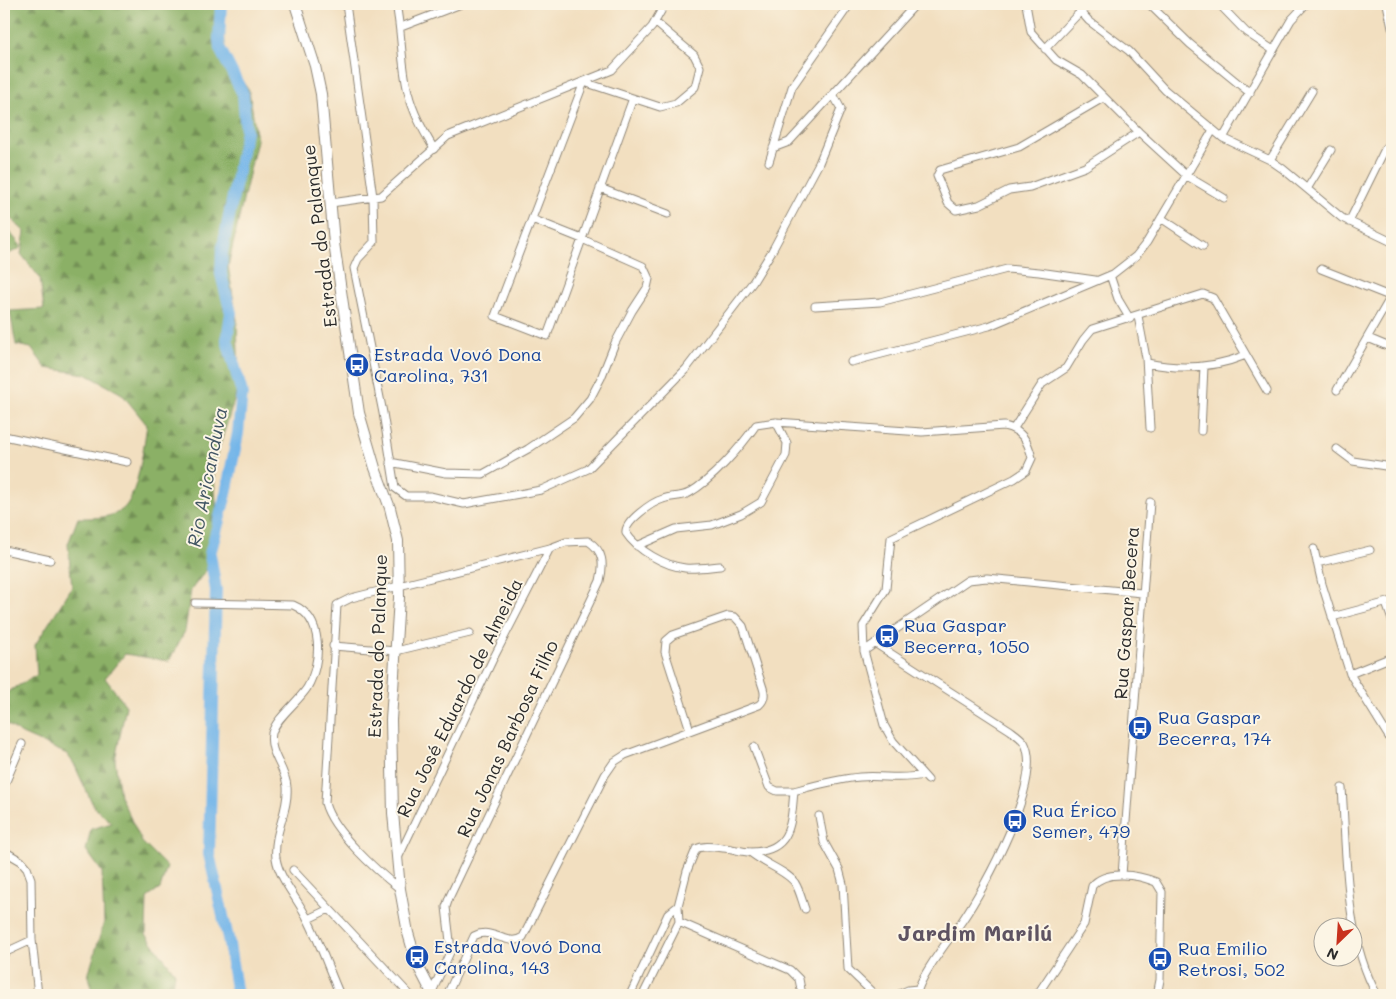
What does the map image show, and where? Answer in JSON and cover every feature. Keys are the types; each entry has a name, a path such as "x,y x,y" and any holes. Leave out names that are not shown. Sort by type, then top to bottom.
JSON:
{"street":[{"name":"Estrada do Palanque","path":"294,4 318,80 330,203 359,413 375,468 390,508 399,549 400,585 391,720 390,768 397,861 400,889 412,949 433,994"},
{"path":"346,4 373,197 374,242 358,259 354,268 383,413 395,488 406,496 430,496 464,504 541,490 588,469 686,369 753,282 772,251 818,163 841,109 833,94"},
{"path":"396,4 401,27 408,91 418,121 434,149"},
{"path":"401,27 457,4"},
{"path":"330,203 381,196 448,136 612,70 654,22 665,4"},
{"path":"769,162 792,87 850,4"},
{"path":"773,148 789,142 916,4"},
{"path":"1026,4 1031,32 1056,60 1082,75 1103,98 1187,176 1224,198"},
{"path":"1074,4 1080,12 1129,51 1165,90 1223,138 1270,160 1349,222 1392,242"},
{"path":"1045,49 1080,12 1092,4"},
{"path":"1149,4 1190,44 1250,94"},
{"path":"1219,4 1246,32 1274,50"},
{"path":"1223,138 1291,20 1306,4"},
{"path":"1387,4 1392,28"},
{"path":"584,82 660,107 676,103 695,87 700,67 694,55 654,22"},
{"path":"584,82 495,316 546,336 633,98"},
{"path":"1270,160 1312,91"},
{"path":"1103,98 1019,147 940,170 937,176 948,203 956,210 979,205 1009,190 1030,187 1085,167 1139,132"},
{"path":"851,362 989,326 1110,275 1136,256 1187,176 1213,130"},
{"path":"1349,222 1386,147"},
{"path":"1307,189 1331,150"},
{"path":"600,188 668,214"},
{"path":"1161,218 1203,246"},
{"path":"390,462 446,473 483,474 528,449 574,418 590,399 615,344 632,311 647,288 649,279 643,266 532,219"},
{"path":"815,306 880,302 1006,269 1098,281"},
{"path":"1321,270 1391,297"},
{"path":"1110,275 1118,299 1130,319"},
{"path":"1337,390 1391,297 1392,286"},
{"path":"1014,428 1042,384 1066,368 1088,333 1099,326 1130,319 1206,294 1214,298 1267,391"},
{"path":"1138,316 1147,363 1150,428"},
{"path":"1368,338 1392,348"},
{"path":"1147,363 1165,367 1204,366 1228,363 1246,355"},
{"path":"1201,431 1204,366"},
{"path":"637,546 676,529 712,525 741,514 761,502 769,490 787,448 784,437 776,422"},
{"path":"720,566 676,567 637,546 625,531 630,521 661,499 688,493 740,448 756,425 776,422 922,432 1004,426 1014,428 1029,444 1032,458 1026,471 1014,479 891,538 886,589 863,626 864,651 884,725 894,741 926,777 881,776 836,780 794,791 777,791 769,787 754,747"},
{"path":"4,436 128,462"},
{"path":"1337,450 1353,461 1392,467"},
{"name":"Rua Gaspar Becera","path":"1122,875 1150,502"},
{"name":"Rua Jonas Barbosa Filho","path":"333,646 338,603 400,585 550,548 566,542 582,540 594,545 599,550 602,561 600,581 449,898 446,907 451,950 433,994"},
{"name":"Rua José Eduardo de Almeida","path":"397,861 492,661 550,548"},
{"path":"1314,549 1332,617 1350,674 1392,742"},
{"path":"4,550 50,560"},
{"path":"1317,563 1370,550"},
{"path":"864,651 959,585 976,578 1142,593"},
{"path":"1332,617 1389,602 1392,620"},
{"path":"195,603 293,606 301,609 308,616 317,632 315,660 308,686 272,732 272,741 288,787 285,810 277,840 276,859 308,919 340,995"},
{"path":"447,995 474,936 487,932 509,941 518,940 523,937 605,775 614,762 625,755 759,705 764,698 763,688 743,626 734,617 728,616 708,622 673,635 666,641 665,652 690,730"},
{"path":"400,889 369,864 326,808 324,798 333,646 396,651 470,633"},
{"path":"876,644 1010,730 1024,743 1026,753 1027,770 1022,795 991,875 917,992 908,990 897,995"},
{"path":"1350,674 1392,657"},
{"path":"4,786 22,744"},
{"path":"1342,788 1351,909 1368,978 1377,995"},
{"path":"643,995 679,922 678,906 689,865 698,848 720,848 750,852 774,847 786,838 790,826 794,791"},
{"path":"819,816 824,842 839,869 843,884 848,969 875,995"},
{"path":"4,851 21,861 29,873 32,889 32,940 38,995"},
{"path":"750,852 791,879 799,891 805,909"},
{"path":"293,870 410,995"},
{"path":"1037,995 1043,991 1084,924 1092,886 1104,878 1122,875 1152,881 1161,888 1161,970 1157,995"},
{"path":"630,995 668,914 678,906"},
{"path":"308,919 329,909"},
{"path":"679,922 777,966 786,968 797,976 802,995"},
{"path":"4,953 32,940"}],"green space":[{"path":"4,4 224,4 225,56 249,91 257,140 228,266 237,320 239,385 213,467 217,515 210,565 191,590 185,631 169,661 125,654 105,678 126,706 115,760 120,796 142,842 167,867 160,889 147,898 146,934 175,973 172,995 93,995 88,976 104,922 102,872 86,850 91,829 112,823 94,807 74,764 67,754 22,734 4,722 4,694 37,675 35,645 72,587 68,544 78,518 109,516 125,507 134,491 137,480 147,425 122,394 86,374 46,368 31,348 16,345 10,311 44,309 40,278 21,254 25,232 4,212"},
{"path":"4,225 21,246 19,249 4,256"}],"waterway":[{"name":"Rio Aricanduva","path":"221,4 220,49 243,94 246,131 222,252 221,274 231,313 227,340 242,393 238,433 226,494 210,554 216,590 209,854 228,938 237,995"}],"place":[{"name":"Estrada Vovó Dona Carolina, 731","path":"357,365"},
{"name":"Rua Gaspar Becerra, 1050","path":"887,636"},
{"name":"Rua Gaspar Becerra, 174","path":"1140,728"},
{"name":"Rua Érico Semer, 479","path":"1015,821"},
{"name":"Estrada Vovó Dona Carolina, 143","path":"417,957"},
{"name":"Rua Emilio Retrosi, 502","path":"1160,959"}],"district":[{"name":"Jardim Marilú","path":"975,933"}]}
